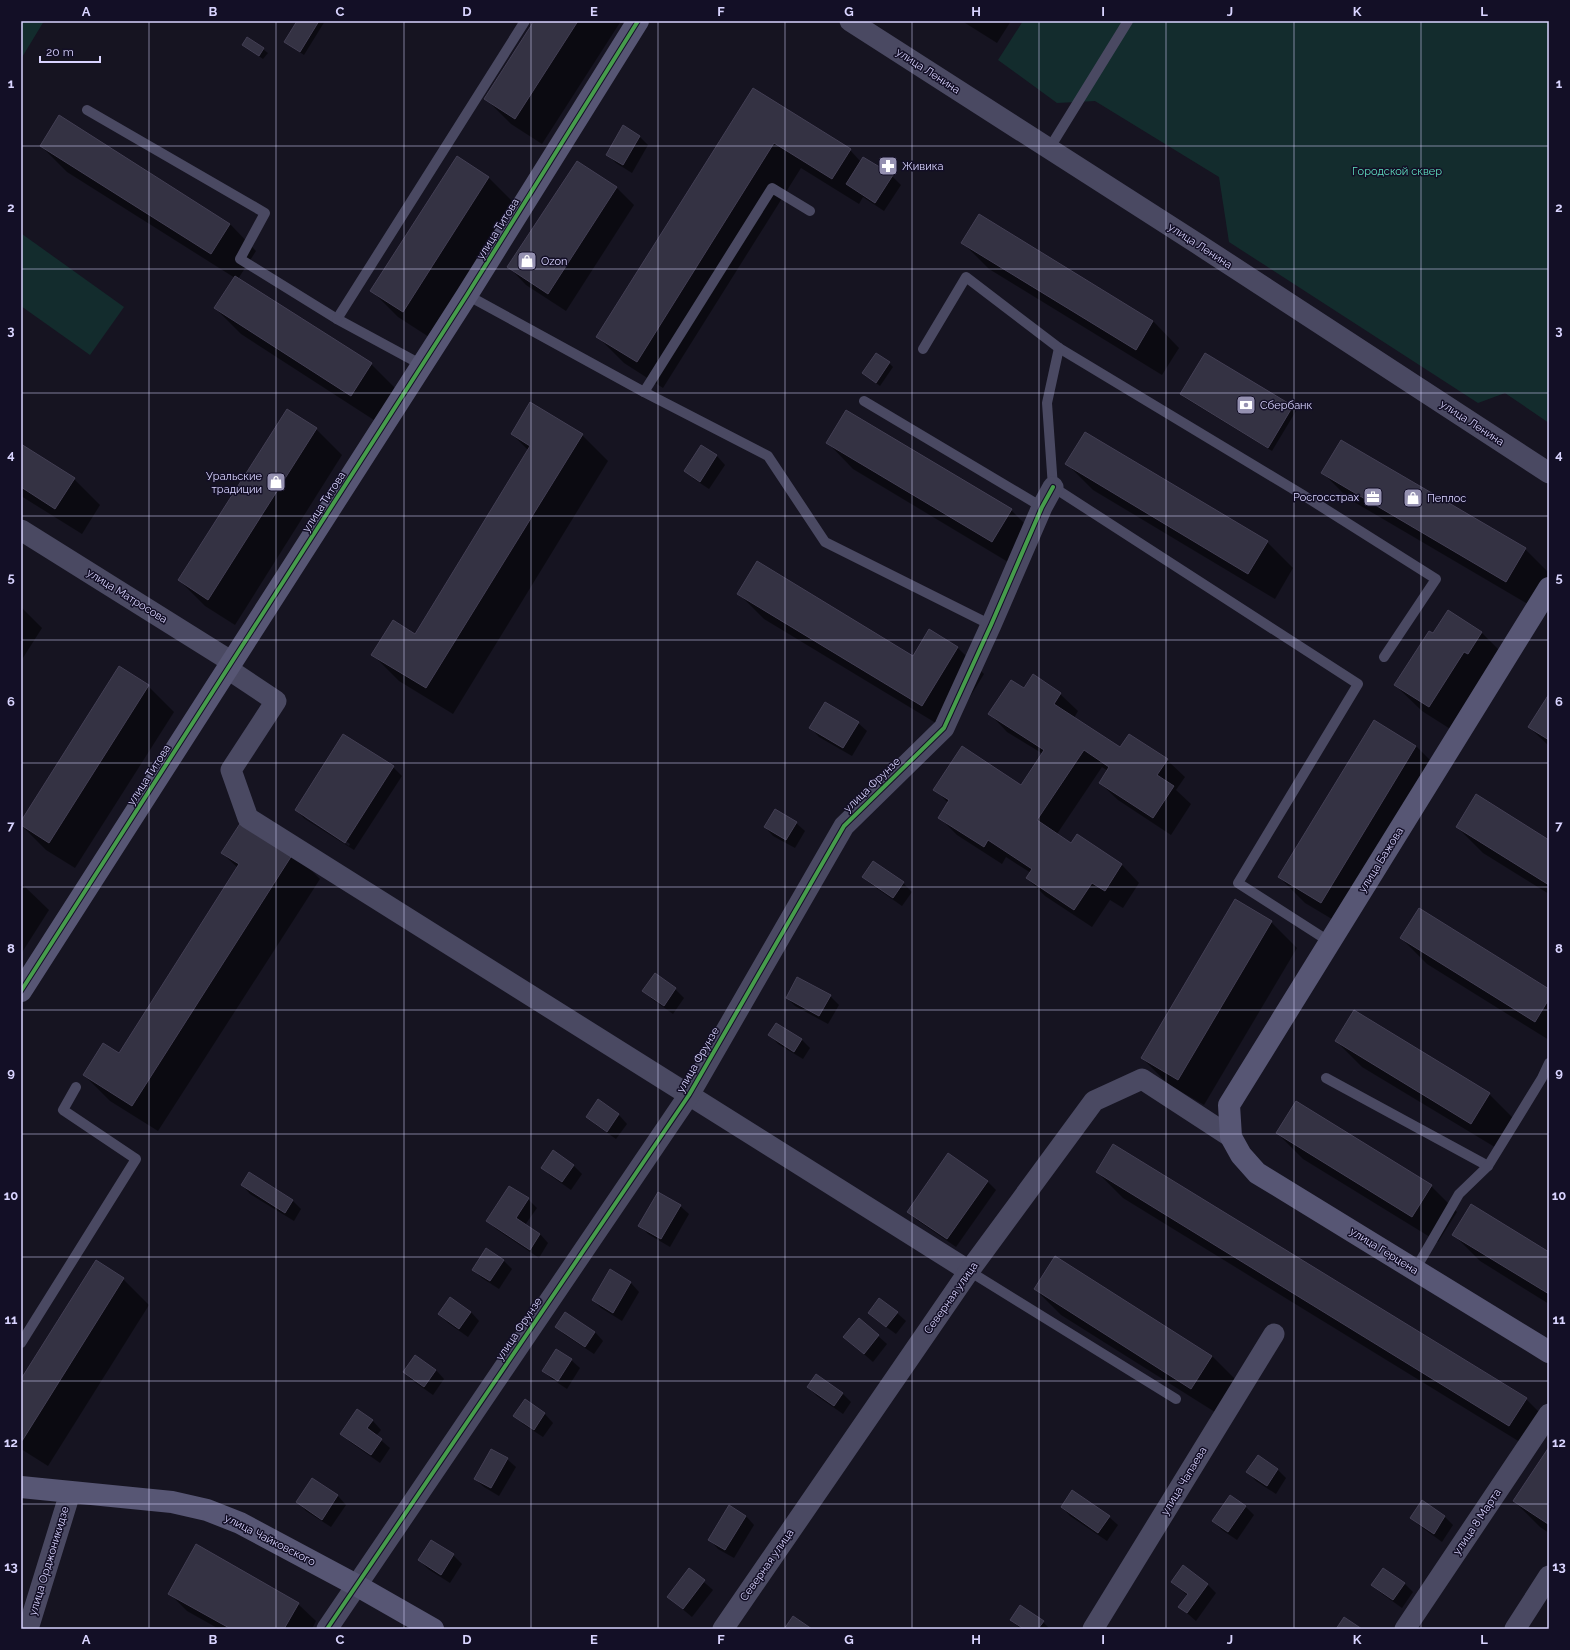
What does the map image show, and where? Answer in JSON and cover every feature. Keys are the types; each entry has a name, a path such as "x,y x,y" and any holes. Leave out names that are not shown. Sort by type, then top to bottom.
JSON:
{"street":[{"name":"улица Титова","path":"21,990 467,295 638,21"},
{"name":"улица Ленина","path":"850,21 1198,244 1549,473"},
{"name":"улица Фрунзе","path":"328,1629 356,1585 689,1095 844,826 944,728 991,625 1042,507 1053,487"},
{"name":"улица Матросова","path":"21,530 230,666 276,700 232,770 248,818 689,1095"},
{"name":"улица Бажова","path":"1231,1136 1229,1106 1549,588"},
{"name":"Северная улица","path":"723,1629 969,1271 1094,1101 1142,1079 1231,1136"},
{"path":"689,1095 969,1271"},
{"name":"улица Герцена","path":"1231,1136 1241,1155 1257,1173 1549,1352"},
{"name":"улица Чапаева","path":"1094,1629 1274,1334"},
{"name":"улица 8 Марта","path":"1405,1629 1549,1414"},
{"name":"улица Чайковского","path":"21,1487 172,1502 207,1510 240,1523 356,1585 433,1629"},
{"name":"улица Орджоникидзе","path":"28,1629 70,1493"},
{"path":"1515,1629 1549,1576"}],"lane":[{"path":"337,319 525,21"},
{"path":"1049,149 1128,21"},
{"path":"87,110 265,213 240,259 337,319 422,365"},
{"path":"644,392 772,188 810,211"},
{"path":"923,349 966,277 1059,348 1303,495 1436,580 1384,657"},
{"path":"467,295 644,392 768,456 825,542 991,625"},
{"path":"1059,348 1047,402 1053,487 1358,684 1238,883 1330,942"},
{"path":"864,401 1042,507"},
{"path":"1415,1270 1459,1194 1488,1166 1542,1078 1549,1063"},
{"path":"1326,1078 1488,1166"},
{"path":"21,1343 136,1159 63,1110 76,1086"},
{"path":"969,1271 1176,1399"}],"green space":[{"path":"21,21 44,21 21,59"},
{"name":"Городской сквер","path":"1023,21 1549,21 1549,423 1505,393 1478,403 1229,242 1219,177 1095,101 1057,103 998,60"},
{"path":"22,234 124,307 90,355 21,306"}],"building":[{"path":"297,21 319,21 300,52 284,42"},
{"path":"534,21 578,21 515,119 484,99"},
{"path":"247,37 264,48 259,56 242,45"},
{"path":"753,88 851,149 832,179 774,143 637,362 596,337"},
{"path":"59,115 230,224 211,254 40,146"},
{"path":"623,125 640,136 623,165 606,155"},
{"path":"457,156 489,177 403,312 370,291"},
{"path":"863,157 893,175 875,203 846,184"},
{"path":"577,161 617,187 548,294 507,267"},
{"path":"979,214 1153,321 1136,350 961,243"},
{"path":"235,276 372,363 351,396 214,308"},
{"path":"876,353 890,362 876,383 862,373"},
{"path":"1205,353 1293,406 1268,448 1180,394"},
{"path":"530,402 583,434 426,688 371,655 393,620 415,634 530,446 511,434"},
{"path":"287,409 317,428 208,600 178,580"},
{"path":"846,410 1012,509 992,542 826,443"},
{"path":"1085,432 1268,541 1248,574 1065,464"},
{"path":"1341,440 1526,548 1506,582 1321,473"},
{"path":"21,444 75,478 55,509 21,487"},
{"path":"701,445 717,455 700,482 684,471"},
{"path":"757,561 913,656 929,629 958,647 922,706 737,594"},
{"path":"1448,610 1482,632 1468,654 1464,652 1429,707 1394,685 1429,631 1433,633"},
{"path":"119,666 149,685 49,843 21,825 21,821"},
{"path":"1033,674 1061,693 1054,704 1120,747 1129,734 1168,759 1157,775 1174,786 1153,818 1099,783 1109,767 1084,750 1037,820 1071,843 1077,834 1122,864 1105,891 1092,883 1074,910 1026,878 1032,869 988,840 984,847 938,818 949,800 933,790 962,746 1021,785 1044,750 988,714 1011,680 1024,688"},
{"path":"1549,694 1549,740 1528,727"},
{"path":"825,702 859,722 843,748 809,728"},
{"path":"1374,720 1416,746 1321,903 1278,877"},
{"path":"343,734 394,766 345,843 295,810"},
{"path":"1476,794 1549,840 1549,885 1456,827"},
{"path":"775,809 797,822 786,840 764,827"},
{"path":"243,819 294,852 132,1106 83,1075 103,1043 119,1053 239,864 221,853"},
{"path":"873,861 904,882 893,898 862,877"},
{"path":"1235,899 1272,921 1178,1080 1141,1058"},
{"path":"1419,908 1549,989 1549,999 1535,1022 1400,938"},
{"path":"655,973 676,988 664,1006 642,991"},
{"path":"797,977 831,995 819,1016 786,998"},
{"path":"1354,1010 1490,1093 1471,1124 1335,1041"},
{"path":"776,1023 802,1039 794,1052 768,1035"},
{"path":"598,1099 619,1114 607,1132 586,1117"},
{"path":"1296,1101 1432,1185 1412,1217 1276,1133"},
{"path":"1113,1144 1527,1398 1509,1426 1096,1172"},
{"path":"553,1150 574,1165 562,1182 541,1168"},
{"path":"948,1153 988,1181 947,1239 907,1212"},
{"path":"249,1172 293,1200 285,1213 241,1185"},
{"path":"509,1186 529,1198 516,1218 540,1234 530,1250 486,1221"},
{"path":"658,1192 681,1205 661,1239 638,1226"},
{"path":"1471,1204 1549,1252 1549,1294 1452,1235"},
{"path":"486,1248 504,1260 490,1281 472,1270"},
{"path":"1055,1256 1212,1356 1191,1389 1034,1289"},
{"path":"96,1260 124,1278 22,1441 21,1379"},
{"path":"610,1269 631,1282 613,1313 592,1300"},
{"path":"450,1297 471,1312 459,1329 438,1314"},
{"path":"879,1298 898,1312 886,1327 868,1313"},
{"path":"565,1312 595,1332 585,1347 555,1327"},
{"path":"859,1318 879,1335 864,1354 843,1337"},
{"path":"556,1349 572,1359 558,1381 542,1371"},
{"path":"415,1355 436,1370 424,1387 403,1372"},
{"path":"816,1374 843,1393 834,1406 807,1387"},
{"path":"525,1399 545,1413 534,1430 513,1416"},
{"path":"357,1409 373,1420 367,1428 382,1439 371,1455 340,1434"},
{"path":"1549,1447 1549,1523 1548,1524 1513,1501"},
{"path":"491,1449 508,1458 491,1488 474,1479"},
{"path":"1258,1455 1278,1469 1267,1486 1246,1472"},
{"path":"312,1478 338,1495 322,1520 296,1502"},
{"path":"1072,1490 1110,1516 1098,1533 1061,1507"},
{"path":"1230,1495 1246,1506 1228,1532 1212,1521"},
{"path":"1422,1500 1445,1516 1434,1534 1410,1518"},
{"path":"729,1505 746,1516 725,1550 708,1540"},
{"path":"431,1540 454,1554 441,1575 418,1560"},
{"path":"196,1544 299,1603 284,1629 231,1629 168,1594"},
{"path":"1183,1565 1208,1584 1187,1613 1178,1607 1188,1594 1171,1582"},
{"path":"689,1568 705,1580 683,1609 667,1597"},
{"path":"1383,1568 1405,1583 1393,1600 1371,1585"},
{"path":"1020,1605 1044,1621 1038,1629 1024,1629 1010,1620"},
{"path":"793,1616 812,1629 784,1629"},
{"path":"1344,1617 1362,1629 1336,1629"}],"cycle path":[{"path":"21,991 467,295 638,21"},
{"path":"327,1629 689,1095 844,826 944,728 991,625 1042,507 1053,487"}],"place":[{"name":"Живика","path":"888,166"},
{"name":"Ozon","path":"527,261"},
{"name":"Сбербанк","path":"1246,405"},
{"name":"Уральские традиции","path":"276,482"},
{"name":"Росгосстрах","path":"1373,497"},
{"name":"Пеплос","path":"1413,498"}]}
